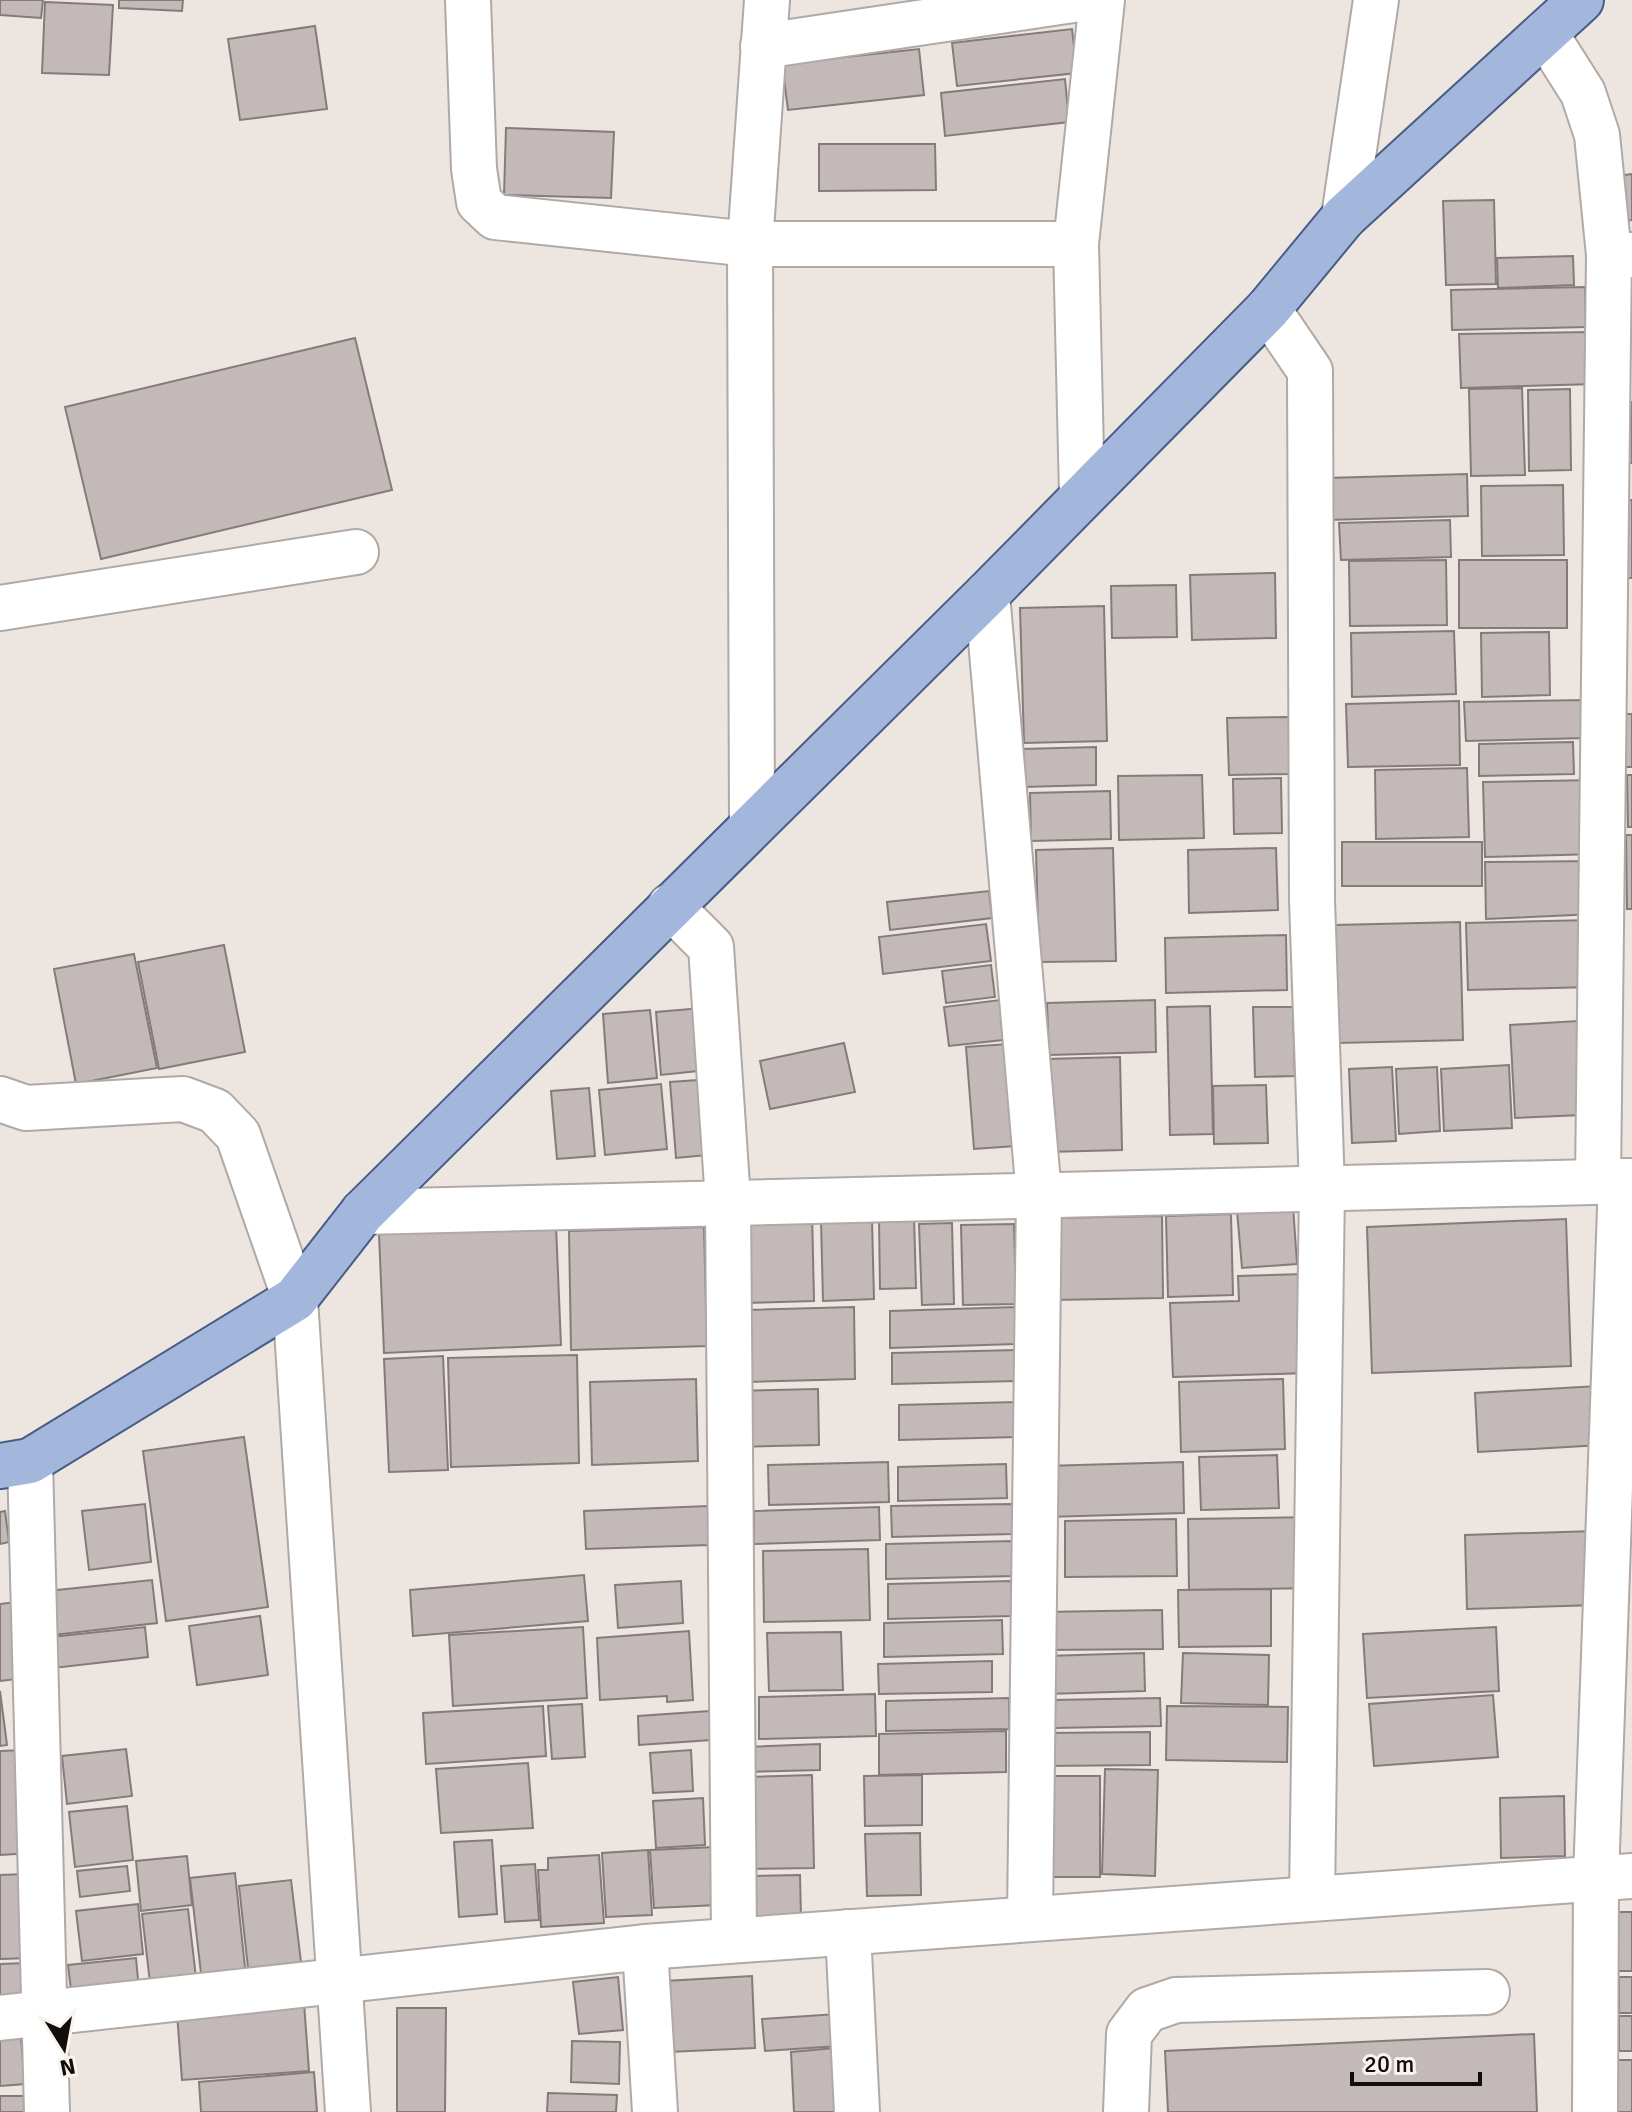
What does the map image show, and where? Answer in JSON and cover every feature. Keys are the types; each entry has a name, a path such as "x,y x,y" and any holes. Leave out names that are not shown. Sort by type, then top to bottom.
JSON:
{"main road":[{"path":"15,1463 295,1299 363,1212 987,594 1268,309 1344,217 1581,0"}],"street":[{"path":"468,0 474,169 479,202 495,217 750,244 1076,244"},
{"path":"752,825 750,244 767,0"},
{"path":"763,46 1073,0"},
{"path":"1082,495 1076,244 1102,0"},
{"path":"1344,217 1376,0"},
{"path":"1545,33 1583,93 1597,135 1620,255 1614,1877 1595,2112"},
{"path":"1268,309 1310,371 1312,900 1322,1188 1312,1898"},
{"path":"0,608 356,552"},
{"path":"987,594 1039,1195 1030,1917"},
{"path":"670,906 711,947 728,1201 734,1940"},
{"path":"0,1099 26,1108 183,1099 215,1111 238,1135 295,1299 348,2112"},
{"path":"363,1212 1617,1181"},
{"path":"15,1463 47,2112"},
{"path":"0,2018 645,1947 1614,1877"},
{"path":"848,1932 857,2112"},
{"path":"645,1947 655,2112"},
{"path":"1126,2112 1129,2034 1147,2010 1176,2000 1487,1992"}],"building":[{"path":"0,0 43,0 41,18 0,15"},
{"path":"119,0 183,0 182,11 119,8"},
{"path":"45,2 113,5 109,75 42,73"},
{"path":"315,26 327,109 240,120 228,39"},
{"path":"1072,29 1077,73 957,86 952,43"},
{"path":"919,49 924,95 788,110 782,64"},
{"path":"1065,79 1069,122 945,136 941,93"},
{"path":"506,128 614,132 611,198 504,195"},
{"path":"819,144 935,144 936,190 819,191"},
{"path":"1632,174 1632,220 1608,223 1602,178"},
{"path":"1494,200 1496,284 1446,285 1443,201"},
{"path":"1573,256 1574,285 1498,288 1497,258"},
{"path":"1585,287 1586,327 1452,330 1451,290"},
{"path":"1593,332 1594,384 1461,388 1459,334"},
{"path":"355,338 392,490 101,559 65,407"},
{"path":"1522,388 1525,475 1471,476 1469,389"},
{"path":"1570,389 1571,470 1529,471 1528,390"},
{"path":"1620,402 1632,402 1632,463 1621,463"},
{"path":"1467,474 1468,516 1327,520 1326,478"},
{"path":"1563,485 1564,555 1482,556 1481,486"},
{"path":"1626,500 1632,500 1632,578 1627,578"},
{"path":"1450,520 1451,557 1341,560 1339,523"},
{"path":"1446,560 1447,625 1350,626 1349,561"},
{"path":"1459,560 1567,560 1567,628 1459,628"},
{"path":"1275,573 1276,638 1192,640 1190,575"},
{"path":"1176,585 1177,637 1112,638 1111,586"},
{"path":"1104,606 1107,741 1024,743 1020,608"},
{"path":"1454,631 1456,694 1352,697 1351,633"},
{"path":"1549,632 1550,695 1482,697 1481,633"},
{"path":"1587,700 1588,738 1466,741 1464,702"},
{"path":"1459,701 1460,765 1348,767 1346,704"},
{"path":"1625,714 1632,714 1632,767 1625,767"},
{"path":"1290,717 1291,774 1229,775 1227,718"},
{"path":"1573,742 1574,774 1479,776 1479,744"},
{"path":"1096,747 1096,785 1023,787 1022,749"},
{"path":"1467,768 1469,837 1376,839 1375,770"},
{"path":"1202,775 1204,838 1119,840 1118,776"},
{"path":"1627,775 1632,775 1632,827 1628,827"},
{"path":"1281,778 1282,833 1234,834 1233,779"},
{"path":"1598,780 1597,854 1485,857 1483,782"},
{"path":"1110,791 1111,839 1031,841 1030,793"},
{"path":"1626,835 1632,835 1632,909 1627,909"},
{"path":"1342,842 1482,842 1482,886 1342,886"},
{"path":"1113,848 1116,961 1039,962 1036,850"},
{"path":"1276,848 1278,910 1189,913 1188,850"},
{"path":"1595,861 1596,914 1486,919 1485,862"},
{"path":"989,891 992,918 890,930 887,902"},
{"path":"1590,920 1591,987 1468,990 1466,923"},
{"path":"1460,922 1463,1040 1338,1043 1335,925"},
{"path":"986,924 991,961 883,974 879,937"},
{"path":"1286,935 1287,990 1166,993 1165,938"},
{"path":"224,945 245,1052 159,1069 138,962"},
{"path":"134,954 157,1068 76,1084 54,969"},
{"path":"991,965 995,997 946,1003 942,971"},
{"path":"1008,999 1012,1039 949,1046 944,1007"},
{"path":"1155,1000 1156,1052 1049,1055 1047,1003"},
{"path":"1210,1006 1213,1134 1170,1135 1167,1007"},
{"path":"1253,1007 1293,1007 1295,1076 1255,1077"},
{"path":"702,1008 707,1070 661,1075 656,1012"},
{"path":"650,1010 657,1078 608,1083 603,1014"},
{"path":"1578,1021 1582,1115 1515,1118 1510,1025"},
{"path":"844,1043 855,1092 770,1109 760,1061"},
{"path":"1008,1044 1015,1146 974,1149 966,1047"},
{"path":"1120,1057 1122,1150 1048,1152 1046,1059"},
{"path":"1509,1065 1512,1128 1444,1131 1441,1069"},
{"path":"1392,1067 1396,1141 1352,1143 1349,1069"},
{"path":"1437,1067 1440,1131 1399,1134 1396,1069"},
{"path":"712,1079 718,1154 676,1158 670,1082"},
{"path":"661,1084 667,1149 605,1155 599,1090"},
{"path":"1266,1085 1268,1143 1214,1144 1213,1086"},
{"path":"589,1088 595,1156 557,1159 551,1091"},
{"path":"1293,1206 1297,1264 1242,1268 1237,1211"},
{"path":"812,1211 814,1301 744,1303 742,1213"},
{"path":"1231,1214 1233,1295 1168,1297 1166,1216"},
{"path":"914,1216 916,1288 880,1289 879,1217"},
{"path":"1162,1216 1163,1298 1052,1300 1050,1218"},
{"path":"1566,1219 1571,1366 1372,1373 1367,1227"},
{"path":"872,1220 874,1299 823,1301 821,1221"},
{"path":"952,1223 954,1304 922,1305 919,1224"},
{"path":"1014,1224 1016,1304 963,1305 961,1225"},
{"path":"556,1226 561,1345 384,1353 379,1234"},
{"path":"704,1227 707,1346 571,1350 569,1231"},
{"path":"1305,1274 1308,1373 1173,1377 1170,1303 1239,1301 1238,1276"},
{"path":"854,1307 855,1379 747,1382 746,1310"},
{"path":"1016,1307 1016,1344 890,1348 890,1311"},
{"path":"1022,1350 1023,1381 892,1384 892,1353"},
{"path":"577,1355 579,1463 451,1467 448,1358"},
{"path":"443,1356 448,1470 389,1472 384,1359"},
{"path":"696,1379 698,1461 592,1465 590,1382"},
{"path":"1283,1379 1285,1449 1181,1452 1179,1382"},
{"path":"1598,1386 1601,1445 1478,1452 1475,1393"},
{"path":"818,1389 819,1445 736,1447 735,1391"},
{"path":"1020,1402 1021,1437 899,1440 899,1405"},
{"path":"244,1437 268,1607 166,1621 143,1451"},
{"path":"1277,1455 1279,1508 1201,1510 1199,1457"},
{"path":"888,1462 889,1502 769,1505 768,1465"},
{"path":"1183,1462 1184,1513 1046,1517 1044,1466"},
{"path":"1006,1464 1007,1498 898,1501 898,1467"},
{"path":"145,1504 151,1562 89,1570 82,1511"},
{"path":"1012,1504 1012,1534 892,1537 891,1506"},
{"path":"708,1506 709,1545 586,1549 584,1511"},
{"path":"879,1507 880,1540 754,1544 754,1511"},
{"path":"5,1511 9,1542 0,1544 0,1512"},
{"path":"1313,1517 1314,1588 1189,1590 1188,1519"},
{"path":"1176,1519 1177,1576 1065,1577 1065,1521"},
{"path":"1594,1531 1596,1605 1467,1609 1465,1535"},
{"path":"1013,1541 1014,1576 886,1579 886,1544"},
{"path":"868,1549 870,1620 764,1622 763,1551"},
{"path":"584,1575 588,1621 413,1636 410,1590"},
{"path":"152,1580 157,1623 53,1635 48,1591"},
{"path":"681,1581 683,1623 618,1628 615,1585"},
{"path":"1011,1581 1012,1616 888,1619 888,1584"},
{"path":"1271,1589 1271,1646 1179,1647 1178,1590"},
{"path":"16,1602 25,1678 0,1681 0,1604"},
{"path":"1162,1610 1163,1649 1045,1650 1044,1612"},
{"path":"260,1616 268,1675 197,1685 189,1626"},
{"path":"1002,1620 1003,1654 884,1657 884,1623"},
{"path":"145,1627 148,1657 54,1668 51,1637"},
{"path":"583,1627 587,1698 453,1706 449,1635"},
{"path":"1496,1627 1499,1691 1367,1698 1363,1634"},
{"path":"689,1631 693,1700 667,1702 667,1696 600,1700 597,1638"},
{"path":"841,1632 843,1690 769,1691 767,1633"},
{"path":"1144,1653 1145,1691 1047,1694 1046,1656"},
{"path":"1183,1653 1269,1655 1268,1705 1181,1703"},
{"path":"992,1661 992,1692 879,1694 878,1664"},
{"path":"0,1691 7,1745 0,1746"},
{"path":"875,1694 876,1736 759,1739 759,1697"},
{"path":"1493,1695 1498,1757 1374,1766 1369,1704"},
{"path":"1009,1698 1009,1729 886,1731 886,1701"},
{"path":"1160,1698 1161,1726 1053,1728 1053,1700"},
{"path":"582,1704 585,1757 552,1759 548,1706"},
{"path":"543,1706 546,1756 426,1764 423,1713"},
{"path":"1167,1706 1288,1707 1287,1762 1166,1760"},
{"path":"724,1710 726,1739 639,1745 638,1716"},
{"path":"1006,1731 1006,1772 879,1775 879,1734"},
{"path":"1150,1732 1150,1765 1045,1766 1045,1733"},
{"path":"820,1744 820,1770 745,1772 744,1747"},
{"path":"126,1749 132,1796 67,1804 62,1756"},
{"path":"24,1750 31,1853 0,1855 0,1751"},
{"path":"691,1750 693,1791 653,1793 650,1753"},
{"path":"528,1763 533,1828 441,1833 436,1769"},
{"path":"1105,1769 1158,1770 1155,1876 1102,1874"},
{"path":"812,1775 814,1868 748,1869 746,1777"},
{"path":"922,1775 922,1825 865,1826 864,1776"},
{"path":"1045,1776 1100,1776 1100,1877 1044,1877"},
{"path":"1564,1796 1565,1856 1501,1858 1500,1798"},
{"path":"703,1798 705,1845 656,1848 653,1801"},
{"path":"127,1806 133,1860 75,1867 69,1812"},
{"path":"920,1833 921,1895 867,1896 865,1834"},
{"path":"492,1840 497,1914 459,1917 454,1842"},
{"path":"715,1847 718,1905 654,1908 650,1850"},
{"path":"648,1850 652,1915 606,1917 602,1853"},
{"path":"599,1855 604,1923 541,1927 538,1870 548,1870 548,1858"},
{"path":"187,1856 192,1905 141,1911 136,1861"},
{"path":"535,1864 539,1920 505,1922 501,1866"},
{"path":"127,1866 130,1891 80,1897 77,1871"},
{"path":"235,1873 246,1977 202,1982 190,1878"},
{"path":"26,1874 29,1958 0,1959 0,1875"},
{"path":"800,1875 801,1918 749,1919 748,1876"},
{"path":"291,1880 301,1962 248,1968 239,1886"},
{"path":"138,1904 143,1954 82,1961 76,1911"},
{"path":"188,1909 197,1986 151,1991 142,1914"},
{"path":"1618,1912 1632,1912 1632,1971 1617,1971"},
{"path":"136,1958 139,1990 72,1998 68,1965"},
{"path":"25,1963 26,2004 0,2005 0,1964"},
{"path":"752,1976 755,2048 668,2052 665,1981"},
{"path":"618,1977 623,2030 579,2034 573,1982"},
{"path":"1619,1977 1632,1977 1632,2013 1619,2013"},
{"path":"304,2003 309,2071 182,2080 177,2013"},
{"path":"397,2008 446,2008 445,2112 397,2112"},
{"path":"837,2014 839,2046 765,2051 762,2019"},
{"path":"1619,2016 1632,2016 1632,2051 1619,2051"},
{"path":"20,2026 25,2084 0,2086 0,2027"},
{"path":"1534,2034 1537,2112 1168,2112 1165,2051"},
{"path":"572,2041 620,2042 619,2084 571,2082"},
{"path":"846,2047 851,2112 794,2112 791,2052"},
{"path":"1611,2060 1632,2060 1632,2112 1612,2112"},
{"path":"314,2072 317,2112 201,2112 199,2082"},
{"path":"548,2093 617,2095 616,2112 547,2112"},
{"path":"0,2096 36,2096 37,2112 0,2112"}]}
